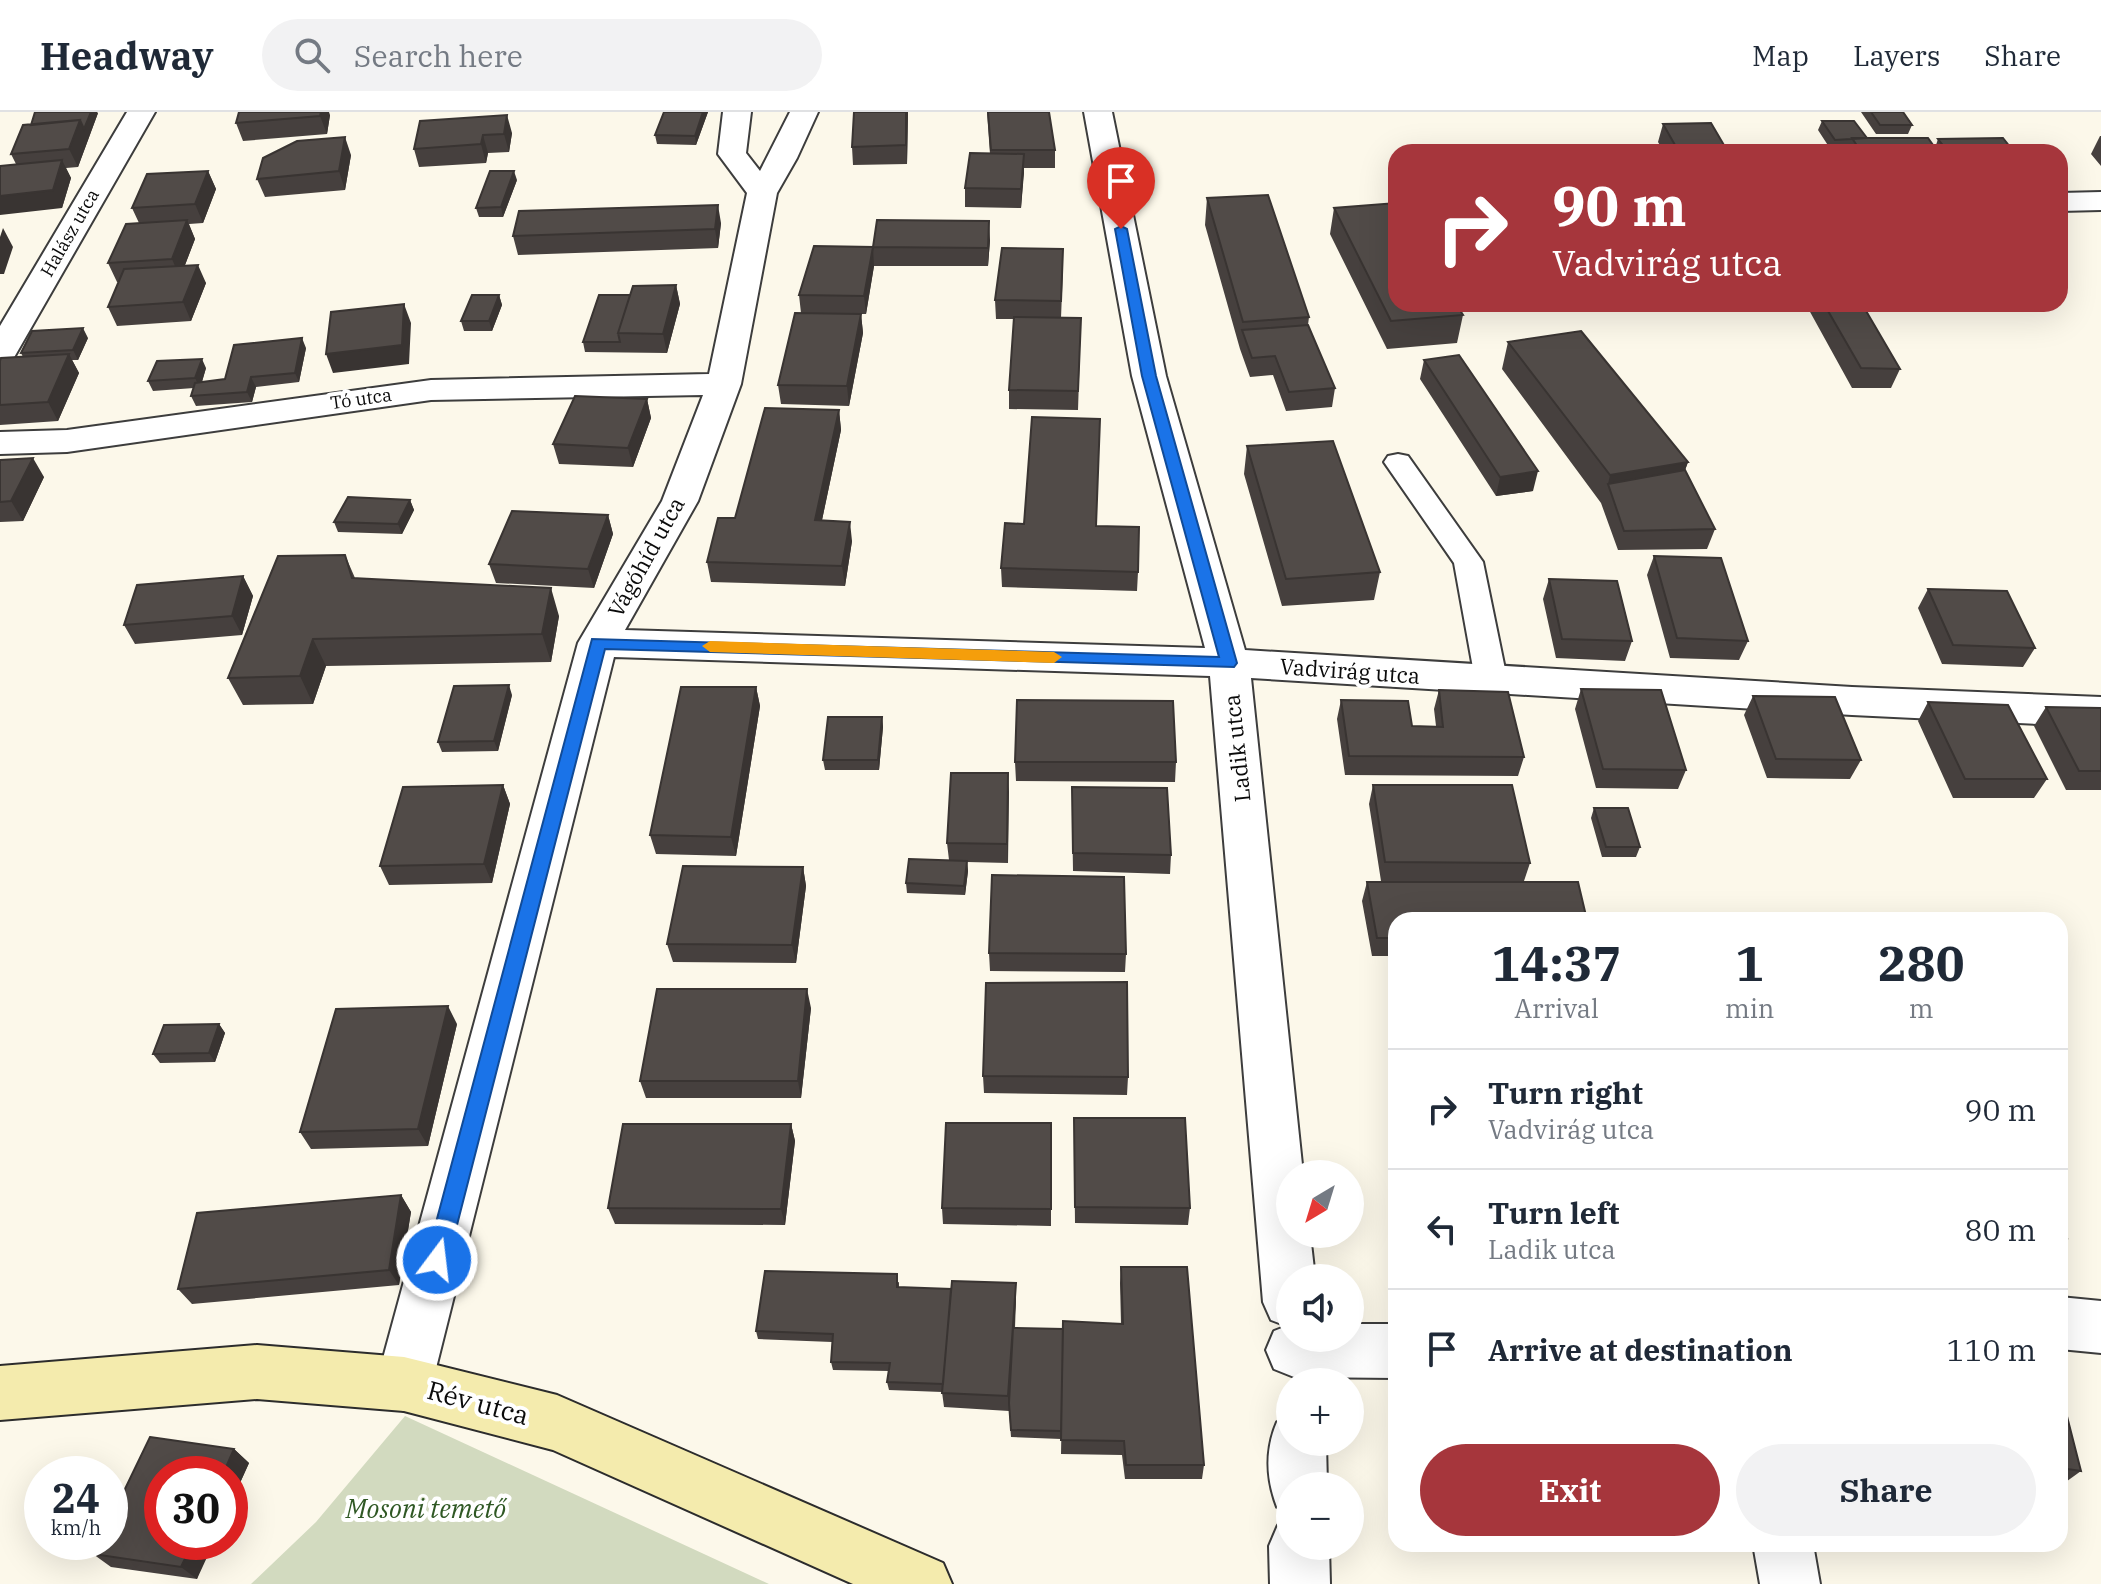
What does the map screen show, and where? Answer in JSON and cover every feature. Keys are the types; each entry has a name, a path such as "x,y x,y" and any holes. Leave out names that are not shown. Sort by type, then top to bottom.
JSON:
{"main road":[{"name":"Rév utca","path":"0,1393 257,1372 404,1384 557,1423 922,1584"}],"street":[{"name":"Halász utca","path":"0,354 141,112"},
{"path":"737,112 732,154 762,193"},
{"name":"Vágóhíd utca","path":"404,1384 598,643 680,501 724,384 762,193 783,158 804,112"},
{"name":"Ladik utca","path":"1098,112 1149,376 1229,663 1286,1264"},
{"path":"2068,202 2101,201"},
{"name":"Tó utca","path":"0,443 67,441 431,390 724,384"},
{"name":"Vadvirág utca","path":"598,643 1229,663 1837,700 2101,712"},
{"path":"2068,1324 2101,1327"},
{"path":"1364,1349 1388,1350"},
{"path":"1784,1552 1790,1584"},
{"path":"1299,1560 1300,1584"}],"lane":[{"path":"1398,462 1468,562 1491,679"}],"green space":[{"name":"Mosoni temető","path":"405,1416 769,1584 251,1584 316,1522"}],"building":[{"path":"35,112 91,112 84,129 80,120 31,125"},
{"path":"239,112 321,112 320,116 236,123"},
{"path":"664,112 703,112 695,136 655,135"},
{"path":"854,112 906,112 906,145 852,147"},
{"path":"988,112 1049,112 1055,150 991,150"},
{"path":"1871,112 1903,112 1912,125 1880,125"},
{"path":"507,115 504,134 483,135 481,144 414,149 420,121"},
{"path":"80,120 69,149 11,154 23,125"},
{"path":"1822,121 1854,121 1867,138 1835,140"},
{"path":"1711,123 1723,144 1674,144 1663,124"},
{"path":"345,137 339,171 257,179 263,158 297,141"},
{"path":"1852,138 1928,138 1932,144 1856,144"},
{"path":"2003,138 2008,144 1942,144 1938,139"},
{"path":"970,153 1024,154 1021,189 965,188"},
{"path":"62,160 53,190 0,196 0,166"},
{"path":"208,171 195,204 132,208 147,174"},
{"path":"490,171 514,171 501,207 476,208"},
{"path":"1268,195 1309,317 1243,322 1207,198"},
{"path":"1388,204 1388,312 1461,312 1463,315 1391,321 1334,208"},
{"path":"718,205 715,229 513,236 519,211"},
{"path":"187,220 172,259 108,263 126,224"},
{"path":"877,220 989,221 988,248 873,247"},
{"path":"814,246 873,247 864,296 799,295"},
{"path":"1002,248 1063,249 1061,301 995,300"},
{"path":"198,265 183,302 108,307 124,269"},
{"path":"676,285 663,334 618,333 633,286"},
{"path":"472,295 499,295 489,321 461,321"},
{"path":"599,295 630,295 618,333 620,342 583,342"},
{"path":"404,304 402,345 326,354 331,312"},
{"path":"1829,312 1867,312 1900,369 1861,368"},
{"path":"795,313 861,314 847,386 778,385"},
{"path":"1014,317 1081,318 1078,391 1009,390"},
{"path":"1308,325 1335,388 1289,392 1275,356 1252,358 1242,330"},
{"path":"83,328 73,350 21,353 32,331"},
{"path":"1581,331 1688,462 1610,475 1508,342"},
{"path":"302,338 295,373 251,377 247,392 191,396 195,383 225,379 234,345"},
{"path":"69,354 48,402 0,405 1,358"},
{"path":"1459,355 1538,471 1500,477 1424,360"},
{"path":"202,359 195,378 148,381 157,361"},
{"path":"575,396 647,399 628,448 553,444"},
{"path":"765,408 839,410 815,520 850,522 842,566 707,562 718,518 735,518"},
{"path":"1032,417 1100,419 1096,526 1139,527 1138,572 1001,568 1005,523 1024,524"},
{"path":"1333,441 1380,572 1286,579 1247,446"},
{"path":"33,458 11,501 0,502 0,460"},
{"path":"1685,470 1715,529 1624,531 1608,484"},
{"path":"348,497 410,500 398,524 334,522"},
{"path":"512,511 608,515 588,569 489,564"},
{"path":"345,555 352,578 551,588 542,634 313,639 300,676 228,678 278,556"},
{"path":"1654,556 1721,558 1748,641 1677,638"},
{"path":"243,576 232,616 124,625 137,585"},
{"path":"1549,579 1617,581 1632,641 1562,639"},
{"path":"1928,589 2007,591 2035,648 1953,645"},
{"path":"509,685 494,741 438,742 454,686"},
{"path":"681,687 756,687 731,837 650,835"},
{"path":"1581,689 1661,690 1686,770 1603,769"},
{"path":"1439,690 1508,692 1524,757 1349,756 1341,700 1408,701 1412,726 1443,727"},
{"path":"1753,696 1835,697 1861,760 1776,759"},
{"path":"1017,700 1173,701 1176,762 1015,762"},
{"path":"1928,702 2008,705 2047,779 1965,779"},
{"path":"2046,707 2101,708 2101,771 2079,771"},
{"path":"828,717 882,717 878,760 823,760"},
{"path":"951,773 1008,773 1007,844 947,843"},
{"path":"503,785 484,864 380,866 403,787"},
{"path":"1373,785 1512,785 1530,863 1385,862"},
{"path":"1072,787 1167,788 1171,855 1073,853"},
{"path":"1594,808 1628,808 1640,847 1606,847"},
{"path":"909,859 967,861 964,886 906,883"},
{"path":"683,866 803,867 792,945 667,944"},
{"path":"992,875 1124,877 1126,954 989,953"},
{"path":"1367,882 1578,882 1585,912 1388,912 1388,938 1377,938"},
{"path":"1127,982 1128,1077 983,1076 986,983"},
{"path":"657,989 807,989 798,1081 640,1081"},
{"path":"448,1006 418,1129 300,1132 336,1009"},
{"path":"219,1024 209,1053 153,1054 164,1025"},
{"path":"1074,1118 1185,1118 1190,1208 1075,1207"},
{"path":"946,1123 1051,1123 1051,1209 942,1208"},
{"path":"623,1124 791,1124 781,1209 608,1208"},
{"path":"401,1195 389,1270 178,1289 197,1213"},
{"path":"1121,1267 1187,1267 1204,1465 1126,1465 1124,1441 1061,1440 1063,1321 1123,1324"},
{"path":"765,1271 897,1274 897,1287 951,1289 943,1384 887,1382 890,1363 831,1362 833,1334 756,1331"},
{"path":"952,1281 1016,1283 1008,1396 942,1393"},
{"path":"1013,1328 1063,1329 1061,1431 1011,1430 1009,1403"},
{"path":"2068,1420 2081,1471 2068,1469"},
{"path":"150,1437 234,1449 231,1456 144,1456 144,1560 184,1560 181,1567 128,1559 128,1483"}],"slow traffic":[{"path":"710,646 1054,657"}],"route":[{"path":"437,1260 598,643 1229,663 1149,376 1121,229"}]}
